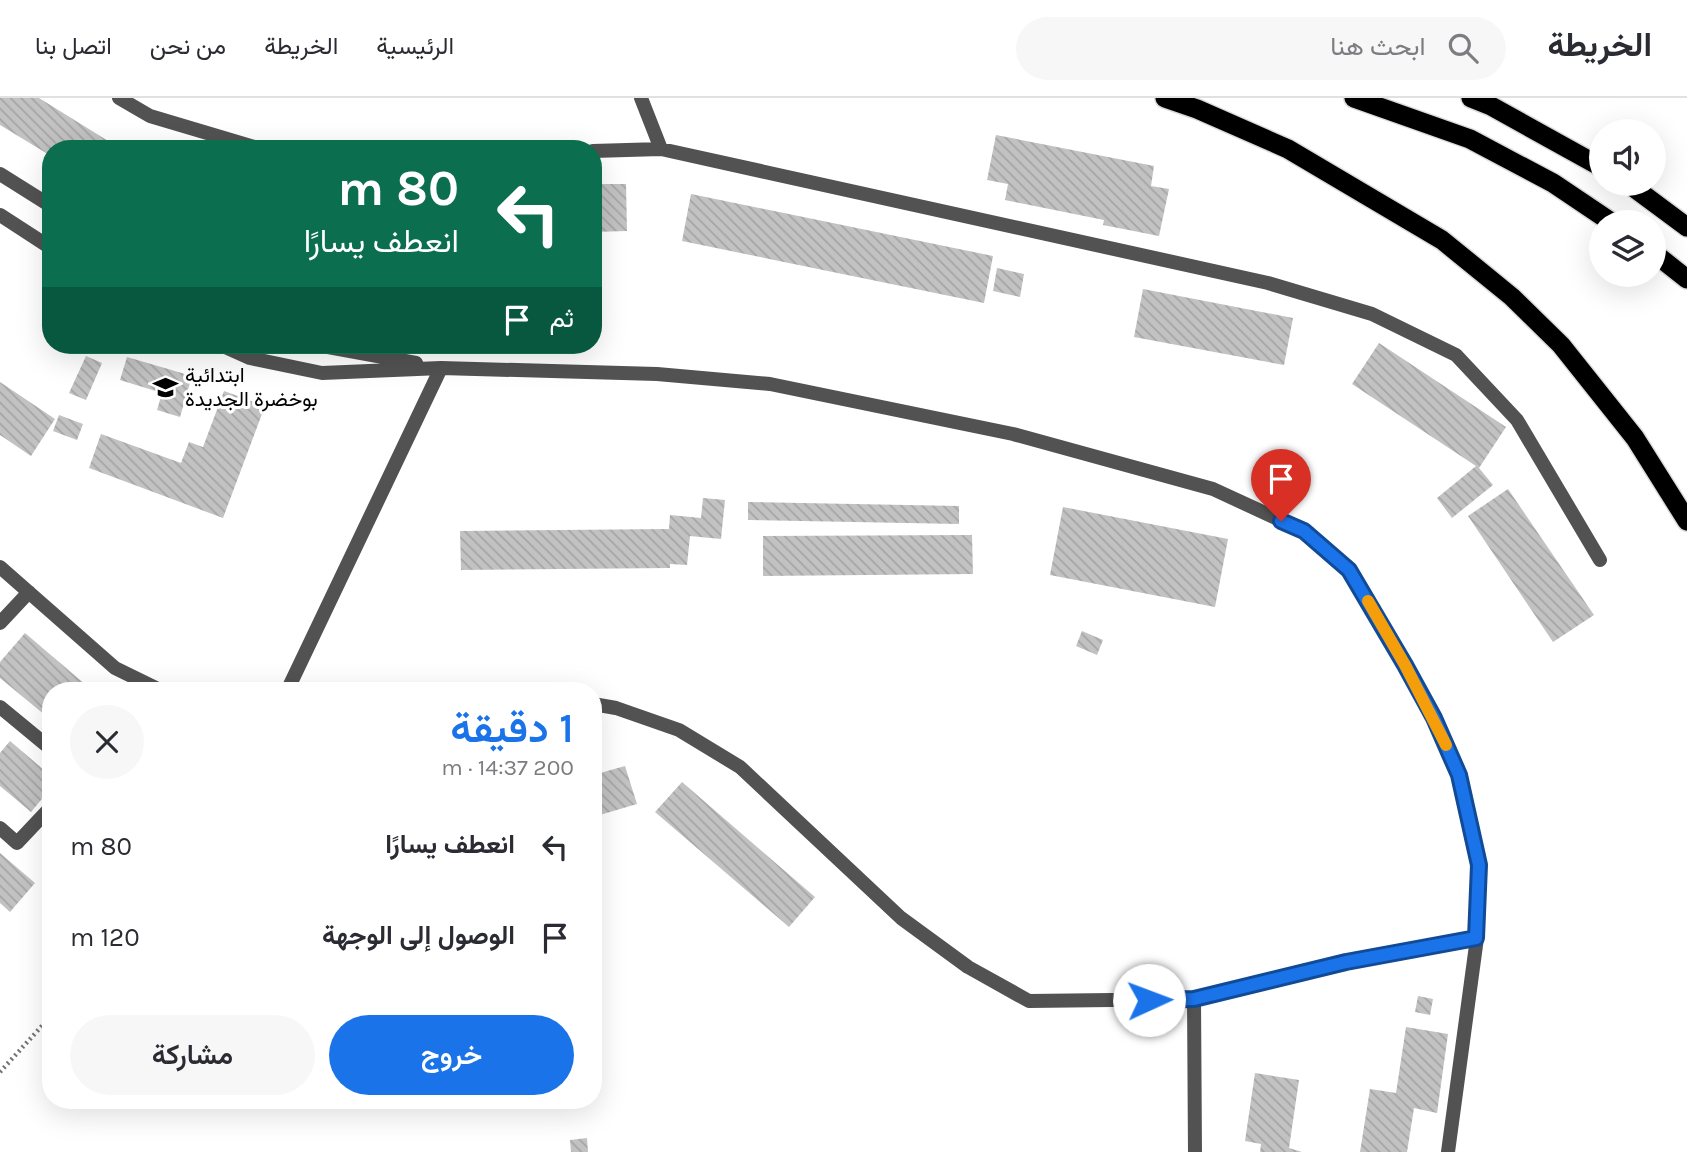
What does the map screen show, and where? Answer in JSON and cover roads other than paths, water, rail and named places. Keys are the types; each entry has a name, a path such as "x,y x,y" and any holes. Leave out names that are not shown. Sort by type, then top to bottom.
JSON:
{"highway":[{"path":"1165,98 1197,109 1287,149 1443,240 1512,297 1561,345 1635,438 1687,521"},
{"path":"1354,98 1470,139 1553,183 1593,210"},
{"path":"1471,98 1491,106 1589,160"},
{"path":"1646,196 1687,226"},
{"path":"1666,262 1687,279"}],"street":[{"path":"119,98 150,117 230,140"},
{"path":"640,98 661,149"},
{"path":"602,151 661,149 1268,283 1372,314 1456,355 1517,420 1600,560"},
{"path":"0,174 42,200"},
{"path":"0,215 42,242"},
{"path":"241,354 322,373 441,368 657,374 769,384 1013,434 1213,489 1304,531 1349,570 1434,718 1459,775 1479,865 1476,938 1448,1152"},
{"path":"366,354 441,368"},
{"path":"291,682 441,368"},
{"path":"0,567 115,668 144,682"},
{"path":"0,623 29,592"},
{"path":"602,706 679,730 740,767 901,918 968,967 1030,1001 1194,999 1346,962 1476,938"},
{"path":"0,707 42,742"},
{"path":"0,828 17,842 42,816"},
{"path":"1194,999 1195,1152"}],"place":[{"name":"ابتدائية بوخضرة الجديدة","path":"165,387"}]}
